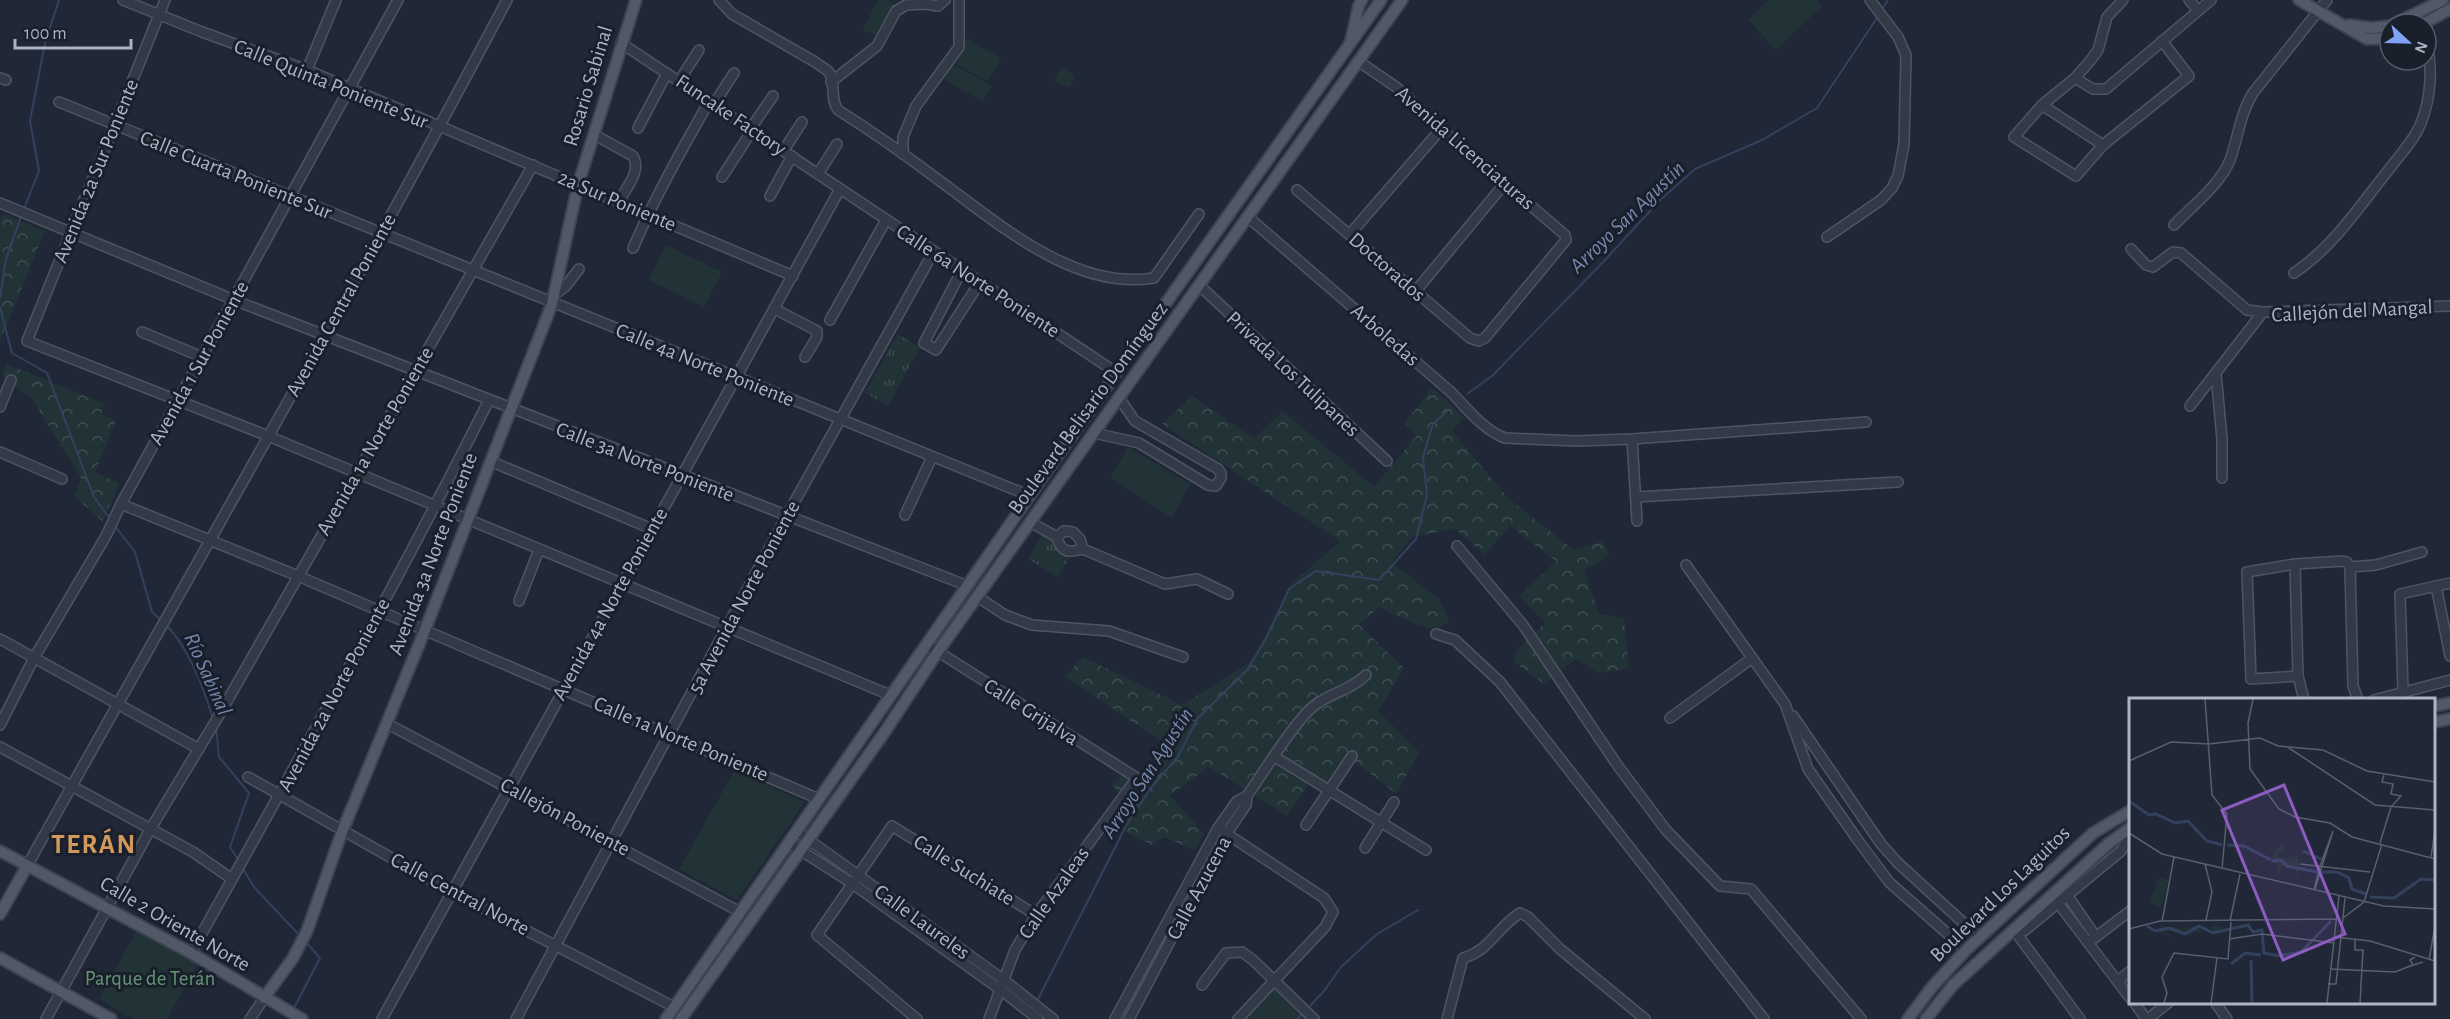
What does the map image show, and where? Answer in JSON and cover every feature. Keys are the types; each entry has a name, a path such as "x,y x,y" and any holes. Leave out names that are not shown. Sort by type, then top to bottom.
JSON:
{"main road":[{"name":"Rosario Sabinal","path":"578,185 636,0"},
{"path":"1349,46 1362,0"},
{"name":"Boulevard Belisario Domínguez","path":"666,1019 798,832 890,695 1381,0"},
{"name":"Boulevard Belisario Domínguez","path":"681,1019 884,733 937,653 1402,0"},
{"path":"2299,0 2367,39 2378,39"},
{"path":"2419,12 2443,0"},
{"path":"2337,22 2356,28 2378,26"},
{"path":"1339,61 1355,65"},
{"name":"Avenida 3a Norte Poniente","path":"264,998 293,958 307,931 342,832 388,724 511,409 553,299 578,185"},
{"path":"2435,706 2450,703"},
{"path":"2435,722 2450,719"},
{"name":"Boulevard Los Laguitos","path":"1908,1019 1932,987 1966,950 2092,833 2129,812"},
{"name":"Boulevard Los Laguitos","path":"1926,1019 1953,985 2108,844 2129,829"},
{"name":"Calle 2 Oriente Norte","path":"0,850 191,953 302,1019"},
{"path":"0,914 27,866"},
{"path":"0,958 111,1019"}],"street":[{"name":"Calle Quinta Poniente Sur","path":"123,0 307,70 440,128"},
{"name":"Avenida 2a Sur Poniente","path":"165,0 27,341 178,402"},
{"path":"307,70 336,0"},
{"name":"Avenida 1 Sur Poniente","path":"0,725 34,658 106,536 121,504 398,0"},
{"name":"Avenida Central Poniente","path":"27,866 118,703 174,609 440,128 507,0"},
{"path":"718,0 732,14 827,71 831,82 832,99 838,110 903,154 1009,232 1051,257 1110,279 1154,278 1199,214"},
{"path":"831,82 877,46 896,11 906,5 938,6 945,0"},
{"path":"903,154 903,137 916,106 959,47 959,0"},
{"path":"2123,0 2107,16 2098,50 2075,78 2042,105 2014,137 2076,176 2103,145 2190,76 2162,41"},
{"path":"2189,0 2198,10"},
{"path":"2075,78 2093,89 2106,89 2211,0"},
{"path":"2174,225 2215,183 2229,162 2246,104 2327,0"},
{"path":"1827,237 1881,200 1892,188 1898,176 1904,144 1906,55 1888,21 1873,3"},
{"name":"Funcake Factory","path":"621,43 840,189"},
{"path":"679,81 699,50"},
{"name":"Avenida Licenciaturas","path":"1355,65 1396,87 1441,129 1565,235 1566,240 1485,338 1479,341"},
{"path":"2294,273 2312,261 2330,244 2409,143 2421,124 2428,97 2430,72"},
{"path":"638,128 667,73"},
{"path":"633,248 648,213 712,102 734,73"},
{"path":"723,177 772,96"},
{"name":"Calle Cuarta Poniente Sur","path":"59,102 291,195 380,234"},
{"path":"2042,105 2103,145"},
{"path":"784,150 802,122"},
{"name":"2a Sur Poniente","path":"440,128 648,213 793,276"},
{"path":"1350,234 1441,129"},
{"path":"593,134 635,159 635,172 619,201"},
{"path":"818,174 837,144"},
{"path":"770,196 792,156"},
{"name":"Avenida 1a Norte Poniente","path":"199,749 533,165"},
{"path":"1415,292 1505,183"},
{"name":"Calle 6a Norte Poniente","path":"840,189 1117,373"},
{"name":"Avenida 4a Norte Poniente","path":"382,1019 680,475 775,309 840,189"},
{"name":"Doctorados","path":"1297,190 1470,338 1479,341"},
{"name":"Calle 3a Norte Poniente","path":"0,203 234,300 968,586"},
{"name":"Arboledas","path":"1248,217 1498,436 1514,439 1576,441 1632,439 1866,422"},
{"path":"830,320 886,220"},
{"name":"Calle 4a Norte Poniente","path":"380,234 553,299 736,378 1030,496"},
{"path":"2131,249 2146,265 2153,267 2173,252 2181,253 2247,310 2263,312"},
{"name":"5a Avenida Norte Poniente","path":"516,1019 786,517 934,251"},
{"path":"553,299 579,269"},
{"path":"962,270 924,343 936,350 980,282"},
{"name":"Privada Los Tulipanes","path":"1200,286 1387,461"},
{"name":"Callejón del Mangal","path":"2190,406 2263,312 2450,306"},
{"path":"775,309 817,331 817,337 805,357"},
{"path":"942,310 956,318"},
{"path":"142,332 202,357"},
{"path":"2216,374 2222,439 2222,478"},
{"path":"0,407 11,380"},
{"path":"1094,433 1139,443 1208,486 1216,486 1219,483 1221,473 1218,469 1135,421 1119,399"},
{"name":"Avenida 2a Norte Poniente","path":"191,953 280,797 435,507 489,400"},
{"path":"178,402 268,436 467,521 890,695"},
{"path":"1632,439 1637,520"},
{"path":"0,452 62,479"},
{"path":"905,515 932,457"},
{"path":"490,461 652,529"},
{"path":"1636,497 1898,482"},
{"name":"Calle 1a Norte Poniente","path":"121,504 298,576 819,799"},
{"path":"1030,522 1057,537 1059,546 1065,551 1083,549 1165,584 1197,579 1228,594"},
{"path":"1057,537 1064,531 1073,532 1080,539 1083,549"},
{"path":"1457,546 1523,625 1618,766 1666,830 1720,886 1751,889 1861,1019"},
{"path":"519,601 539,550"},
{"path":"2350,567 2376,565 2422,552"},
{"path":"2298,676 2251,680 2247,572 2295,564 2347,562 2350,567 2353,686 2358,698"},
{"path":"2295,564 2298,676 2304,698"},
{"path":"1686,565 1881,844 1898,863 1980,938"},
{"path":"2403,690 2400,594 2450,583"},
{"path":"2436,586 2448,631 2450,656"},
{"path":"978,597 1005,615 1032,625 1109,631 1184,657"},
{"path":"1436,634 1455,640 1500,682 1764,1019"},
{"path":"0,639 199,749 151,828 46,1019"},
{"name":"Calle Grijalva","path":"926,644 1137,778"},
{"path":"1670,718 1751,659"},
{"path":"1247,796 1305,714 1317,703 1357,684 1366,675"},
{"path":"2377,698 2450,680"},
{"path":"1785,704 1808,770 1857,839 1889,882 1966,950"},
{"name":"Callejón Poniente","path":"388,724 742,912"},
{"path":"0,747 151,828 233,876"},
{"path":"1306,825 1352,756"},
{"path":"1275,757 1426,850"},
{"name":"Calle Central Norte","path":"248,777 452,892 674,1007"},
{"name":"Calle Azaleas","path":"989,1019 1015,950 1036,915 1137,778"},
{"name":"Calle Azucena","path":"1115,1019 1218,828 1237,801 1247,796"},
{"name":"Calle Azucena","path":"1129,1019 1227,833 1246,805 1247,796"},
{"path":"1365,848 1394,802"},
{"name":"Calle Suchiate","path":"856,880 892,826 1036,915"},
{"path":"1218,828 1324,898 1333,912 1325,927 1238,1019"},
{"name":"Calle Laureles","path":"798,832 856,880 1045,1017"},
{"path":"2014,930 2024,931 2121,851 2129,838"},
{"name":"Calle Laureles","path":"789,843 856,880"},
{"path":"856,880 817,935 916,1019"},
{"path":"2067,895 2129,997"},
{"path":"2058,903 2093,939"},
{"path":"2093,939 2129,912"},
{"path":"1447,1019 1464,958 1482,950 1509,919 1520,913 1528,917 1560,949 1645,1019"},
{"path":"2014,930 2080,1019"},
{"path":"1202,986 1226,953 1242,952 1275,980 1314,1019"},
{"path":"2118,981 2129,972"},
{"path":"250,1019 264,998"},
{"path":"2135,1004 2146,1019 2166,1004"},
{"path":"2216,1004 2227,1019"}],"green space":[{"path":"878,0 887,0 895,4 877,36 862,30"},
{"path":"1769,0 1817,0 1822,6 1776,50 1748,20"},
{"path":"966,38 1001,58 988,81 953,62"},
{"path":"953,64 992,86 983,101 944,80"},
{"path":"1061,67 1076,76 1069,88 1054,80"},
{"path":"3,214 45,231 0,341 0,222"},
{"path":"666,245 722,272 704,307 649,280"},
{"path":"898,334 920,347 888,406 865,393"},
{"path":"7,364 105,404 101,414 116,421 95,472 119,483 103,522 74,496 81,478 32,399 2,376"},
{"path":"1432,388 1464,417 1452,431 1509,499 1574,550 1604,541 1609,556 1584,570 1599,614 1624,618 1629,668 1599,673 1576,659 1544,684 1514,662 1516,651 1545,623 1519,596 1556,561 1510,526 1485,555 1455,529 1411,537 1392,563 1439,599 1449,621 1435,628 1425,627 1379,607 1359,625 1404,668 1378,711 1419,752 1396,794 1351,758 1331,782 1312,780 1287,816 1209,767 1170,795 1204,834 1194,850 1164,837 1152,845 1117,827 1128,803 1112,785 1128,769 1146,776 1170,747 1065,677 1083,657 1182,705 1252,661 1291,585 1340,541 1162,424 1192,396 1254,439 1282,411 1374,487 1416,436 1405,423"},
{"path":"1128,447 1190,484 1172,518 1110,478"},
{"path":"1042,535 1055,540 1055,548 1070,557 1058,577 1028,559"},
{"path":"734,771 805,802 737,900 679,869"},
{"name":"Parque de Terán","path":"138,928 198,964 167,1019 133,1019 99,999"},
{"path":"1276,987 1308,1019 1245,1019"}],"waterway":[{"name":"Río Sabinal","path":"24,209 39,171 30,121 45,43 59,0"},
{"name":"Arroyo San Agustín","path":"1881,11 1888,0"},
{"name":"Arroyo San Agustín","path":"1467,394 1492,376 1660,200 1695,169 1762,140 1817,108 1879,15"},
{"name":"Río Sabinal","path":"0,298 6,259 22,214"},
{"name":"Río Sabinal","path":"0,307 12,353 47,373 94,497 111,520"},
{"name":"Arroyo San Agustín","path":"1037,1001 1127,824 1150,789 1177,758 1198,718 1247,670 1267,637 1289,589 1316,571 1379,580 1416,539 1427,495 1423,457 1433,424 1448,410"},
{"name":"Río Sabinal","path":"114,525 135,552 152,612 161,620"},
{"name":"Río Sabinal","path":"165,624 188,656 213,719"},
{"name":"Río Sabinal","path":"216,727 219,757 249,793 230,847 239,861"},
{"name":"Río Sabinal","path":"241,866 254,887 301,937"},
{"path":"1308,1008 1324,991 1341,967 1377,934 1418,910"},
{"name":"Río Sabinal","path":"293,1010 320,958 305,941"},
{"path":"1297,1019 1304,1012"}],"district":[{"name":"TERÁN","path":"94,844"}]}
